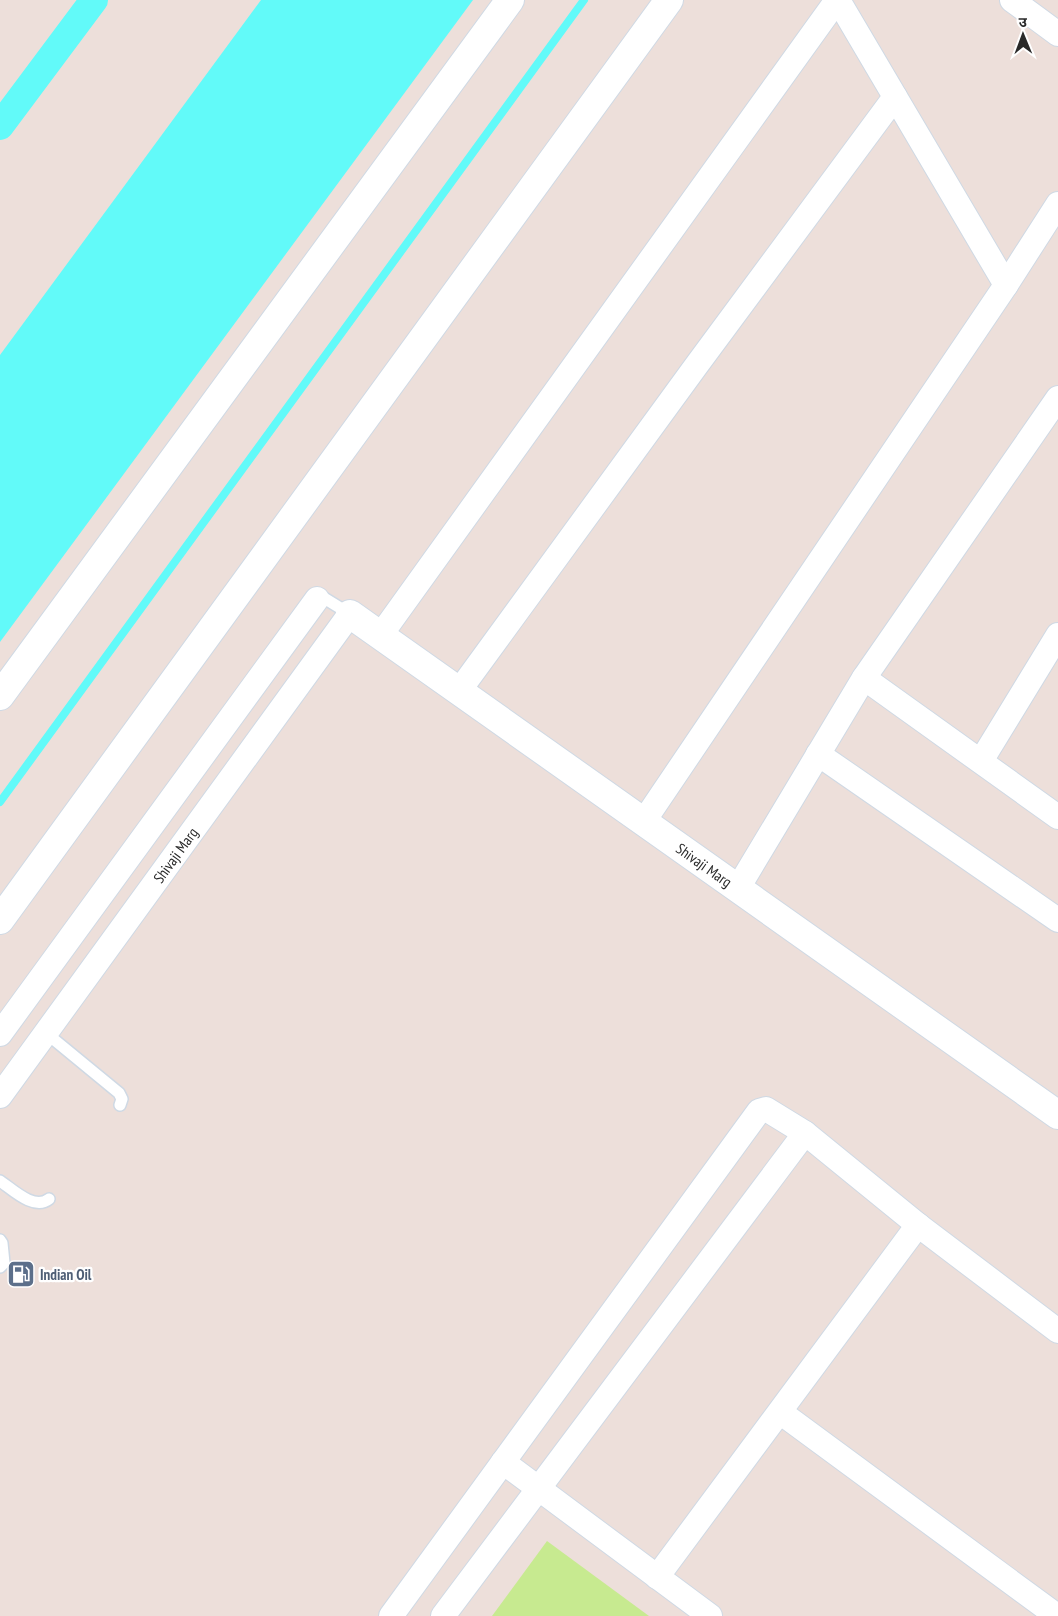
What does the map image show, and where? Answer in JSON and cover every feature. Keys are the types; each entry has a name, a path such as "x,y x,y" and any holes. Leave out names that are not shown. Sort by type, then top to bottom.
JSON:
{"street":[{"path":"0,696 510,0"},
{"path":"0,920 669,0"},
{"path":"380,636 838,0 1006,285"},
{"path":"1012,0 1058,34"},
{"path":"459,691 895,97"},
{"path":"644,822 1006,285 1058,204"},
{"path":"738,888 864,678 1058,398"},
{"name":"Shivaji Marg","path":"0,1034 317,599"},
{"name":"Shivaji Marg","path":"0,1096 350,614 1058,1115"},
{"path":"981,761 1058,635"},
{"path":"864,678 1058,817"},
{"path":"818,754 1058,920"},
{"path":"391,1616 759,1111 766,1110 805,1133 918,1225 1058,1330"},
{"path":"443,1616 805,1133"},
{"path":"657,1577 918,1225"},
{"path":"780,1412 1057,1616"},
{"path":"503,1462 710,1616"}],"lane":[{"name":"Shivaji Marg","path":"317,599 324,598 350,614"},
{"path":"46,1033 119,1093 122,1099 120,1105"},
{"path":"0,1181 30,1200 39,1203 49,1199"},
{"path":"0,1240 4,1263 0,1267"}],"green space":[{"path":"547,1541 649,1616 492,1616"}],"water":[{"path":"261,0 473,0 0,642 0,355"}],"waterway":[{"path":"0,126 94,0"},
{"path":"0,802 584,0"}],"place":[{"name":"Indian Oil","path":"21,1274"}]}
